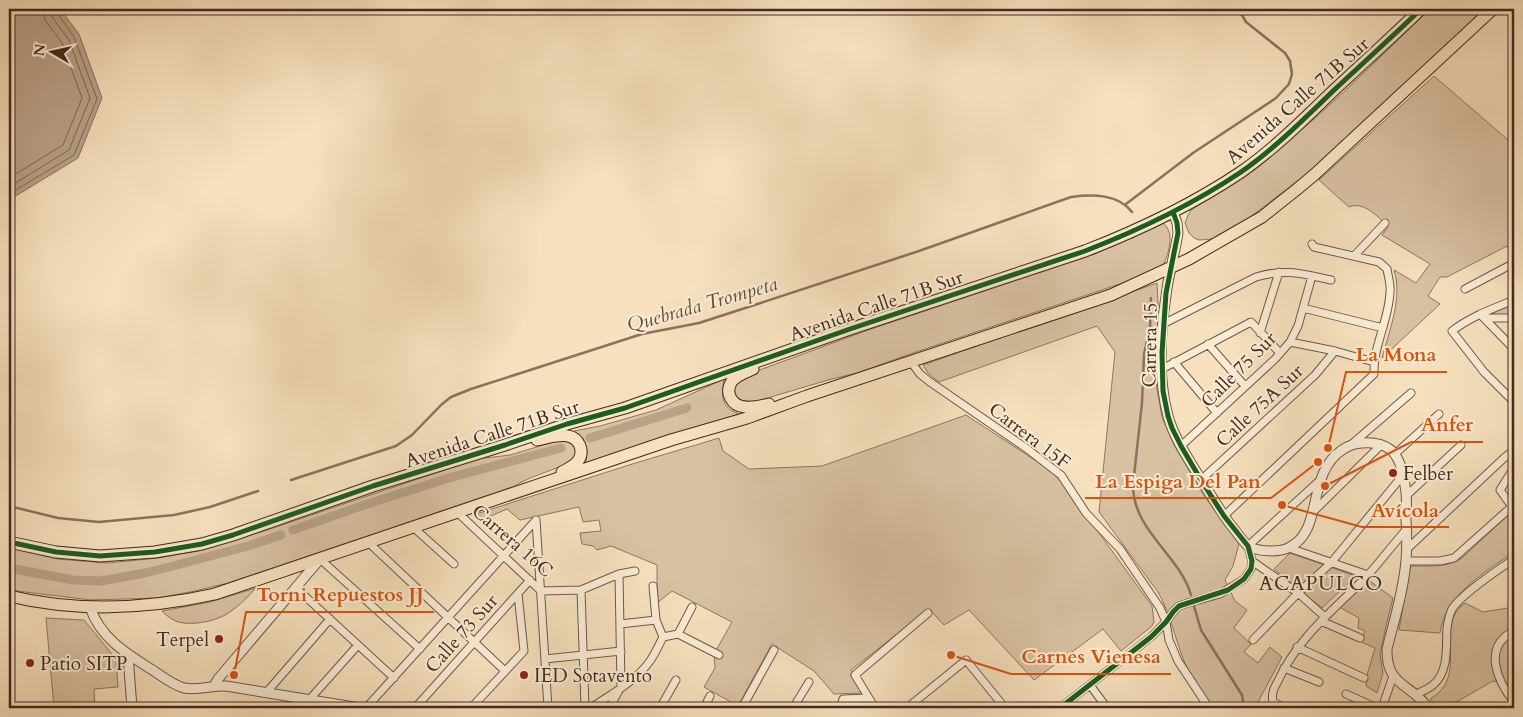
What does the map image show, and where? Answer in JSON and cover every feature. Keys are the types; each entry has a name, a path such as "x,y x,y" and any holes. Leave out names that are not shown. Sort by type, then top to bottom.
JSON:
{"highway":[{"name":"Avenida Calle 71B Sur","path":"9,542 56,552 100,556 128,555 202,544 373,486 638,403 1085,251 1173,212 1210,192 1260,157 1314,110 1421,9"},
{"path":"9,596 90,607 150,605 184,601 227,591 670,440 766,412 807,396 1111,295 1170,269 1248,226 1262,216 1314,175 1493,9"},
{"path":"799,347 738,376 733,380 729,394 732,402 748,407 807,396"},
{"path":"505,445 566,436 575,439 581,447 580,457 572,466 522,491"}],"street":[{"name":"Carrera 15","path":"1173,212 1177,222 1178,233 1166,293 1163,324 1163,391 1168,416 1181,446 1201,480 1224,516 1248,546"},
{"path":"1354,256 1385,223"},
{"path":"1224,516 1374,374 1374,362 1384,328 1390,293 1387,269 1379,262 1314,247 1312,244"},
{"path":"1465,289 1514,263"},
{"path":"1163,324 1256,277 1279,272 1295,272 1331,280"},
{"path":"1260,333 1279,272"},
{"name":"Calle 75 Sur","path":"1181,446 1290,342 1298,326 1312,276"},
{"path":"1514,300 1482,316 1464,322 1452,332 1484,372 1514,402"},
{"path":"1303,308 1384,328"},
{"path":"1482,316 1514,318"},
{"path":"1482,316 1514,348"},
{"path":"1162,369 1251,322 1280,353"},
{"path":"1290,342 1335,351 1374,362"},
{"path":"1208,344 1246,386"},
{"name":"Calle 75A Sur","path":"1201,480 1315,375 1335,351"},
{"name":"Carrera 15F","path":"911,362 920,374 930,382 1026,448 1061,475 1086,513 1120,549 1160,608 1166,622 1169,640 1178,661 1209,708"},
{"path":"1174,362 1217,413"},
{"path":"1289,548 1300,540 1305,533 1313,512 1320,481 1334,456 1352,445 1411,393"},
{"path":"1395,454 1439,414"},
{"path":"1352,445 1367,442 1387,448 1395,454 1403,475 1406,496 1406,561 1388,649 1389,666 1393,676 1400,684 1416,694 1428,708"},
{"path":"1313,512 1381,445"},
{"path":"1406,496 1461,445"},
{"path":"1406,550 1514,450"},
{"path":"1406,561 1440,561 1454,558 1513,507 1500,490 1514,468"},
{"path":"1253,640 1331,562 1403,475"},
{"path":"1248,546 1320,481"},
{"name":"Carrera 16C","path":"458,513 540,591 581,590 619,574 635,572"},
{"path":"366,708 536,520 548,708"},
{"path":"414,528 454,564"},
{"path":"1286,708 1273,702 1271,696 1297,646 1368,574 1406,529"},
{"path":"369,543 505,671"},
{"path":"1248,546 1265,551 1289,548 1368,574"},
{"path":"1060,708 1151,637 1180,606 1228,590 1244,579 1251,569 1252,561 1248,546"},
{"path":"214,686 320,559 420,649"},
{"path":"1416,694 1432,686 1442,672 1445,662 1448,624 1452,610 1472,591 1514,559"},
{"path":"1252,561 1298,593 1323,619 1360,638"},
{"path":"609,708 622,687 619,574"},
{"name":"Calle 73 Sur","path":"415,708 530,580"},
{"path":"654,586 656,620 664,636"},
{"path":"296,588 394,678"},
{"path":"581,590 585,708"},
{"path":"471,708 524,651 518,594"},
{"path":"90,607 106,635 128,655 176,685 190,689 226,686 309,700 320,705 360,708"},
{"path":"678,634 692,607"},
{"path":"875,708 855,675 928,613"},
{"path":"266,693 330,619"},
{"path":"620,624 656,620"},
{"path":"1514,631 1503,640 1497,649 1495,665 1505,690 1514,702"},
{"path":"664,636 678,634 719,655"},
{"path":"591,708 637,675 650,662 664,636"},
{"path":"309,700 358,645"},
{"path":"1297,646 1364,678"},
{"path":"742,708 774,650"},
{"path":"545,659 621,651"},
{"path":"128,655 132,708"},
{"path":"907,708 966,660 1005,708"},
{"path":"1284,668 1319,682"},
{"path":"1382,708 1393,676"},
{"path":"660,708 676,680"},
{"path":"793,708 809,682"},
{"path":"1090,685 1107,708"},
{"path":"1346,694 1377,708"},
{"path":"704,708 710,696"},
{"path":"842,704 869,698"}],"shaded area":[{"path":"1430,9 1486,9 1317,166 1249,218 1213,239 1199,240 1189,233 1185,223 1191,210 1254,167 1299,132 1344,92"},
{"path":"1434,76 1514,145 1514,258 1507,246 1447,277 1440,277 1428,296 1440,304 1382,358 1396,303 1397,292 1394,270 1416,283 1430,264 1382,235 1388,227 1375,214 1360,206 1349,207 1319,180"},
{"path":"1163,223 1169,232 1170,244 1163,266 1137,278 857,373 754,402 739,400 736,396 736,386 746,375 868,330 1095,254"},
{"path":"1157,283 1159,321 1154,362 1162,417 1174,445 1203,494 1239,544 1233,566 1225,580 1235,601 1247,610 1234,628 1251,644 1244,652 1258,663 1270,647 1282,657 1256,706 1259,708 1211,708 1184,661 1158,592 1099,512 1115,352 1097,326 939,382 928,373 923,365"},
{"path":"1514,301 1514,317 1491,318 1491,312"},
{"path":"724,379 724,401 729,408 739,414 586,463 586,445 582,438 574,431 600,426 656,410"},
{"path":"966,415 1050,470 1065,486 1152,606 1154,622 1152,626 1121,651 1103,629 1034,680 969,610 944,625 929,609 851,670 863,693 834,694 814,671 772,644 738,706 704,687 715,668 714,654 732,622 672,591 657,603 657,565 611,546 597,550 593,546 582,544 580,533 601,531 599,520 583,522 579,507 520,520 507,509 479,521 476,514 719,438 723,451 749,469 822,466"},
{"path":"560,440 572,443 575,446 578,453 570,463 512,487 228,583 158,598 91,600 9,590 9,548 57,559 108,563 158,558 198,551 261,532 477,459 510,455"},
{"path":"1514,512 1514,552 1479,576 1458,596 1449,607 1440,633 1399,630 1410,566 1437,566 1462,558 1508,515"},
{"path":"1290,553 1356,576 1322,608 1274,569"},
{"path":"1367,579 1393,598 1380,655 1383,673 1377,693 1366,686 1367,675 1375,648 1361,642 1365,631 1358,628 1359,618 1339,607"},
{"path":"256,588 234,609 212,620 198,623 178,622 162,611 210,602"},
{"path":"1465,603 1483,612 1514,607 1514,684 1509,686 1493,681 1446,708 1437,708 1430,699 1442,689 1448,678 1451,624 1456,613"},
{"path":"46,618 84,620 116,659 118,687 94,689 95,708 54,708"},
{"path":"869,704 872,708 845,708 845,705"}],"water":[{"path":"9,9 60,9 79,34 102,98 78,158 9,200"}],"waterway":[{"path":"1126,204 1193,153 1276,98 1289,84 1292,74 1290,61 1285,53 1246,22 1240,9"},
{"name":"Quebrada Trompeta","path":"291,480 396,446 412,435 451,397 471,389 642,334 699,323 919,251 1071,197 1104,197 1120,202 1132,212"},
{"name":"Quebrada Trompeta","path":"1151,298 1150,328 1144,354 1142,403 1133,485 1135,501 1140,516 1177,567 1191,595"},
{"path":"590,438 687,408"},
{"path":"293,530 452,477 561,448"},
{"path":"9,506 58,518 99,522 174,515 210,507 258,491"},
{"path":"9,568 73,580 101,581 177,565 281,535"},
{"name":"Quebrada Trompeta","path":"1194,606 1201,630 1242,695 1244,708"}],"cycle path":[{"path":"9,542 56,552 100,556 155,552 202,544 373,486 567,424 625,408 850,329 1085,251 1165,216 1241,172 1288,134 1421,9"},
{"path":"1060,708 1151,637 1179,606 1228,590 1244,579 1251,569 1252,561 1248,546 1224,516 1201,480 1181,446 1168,416 1163,391 1162,353 1166,293 1178,233 1173,212"}],"place":[{"name":"La Mona","path":"1328,448"},
{"name":"La Espiga Del Pan","path":"1318,462"},
{"name":"Felber","path":"1393,473"},
{"name":"Anfer","path":"1325,486"},
{"name":"Avícola","path":"1282,505"},
{"name":"Terpel","path":"219,639"},
{"name":"Carnes Vienesa","path":"951,655"},
{"name":"Patio SITP","path":"30,663"},
{"name":"Torni Repuestos JJ","path":"234,675"},
{"name":"IED Sotavento","path":"524,675"}],"district":[{"name":"ACAPULCO","path":"1321,583"}]}
